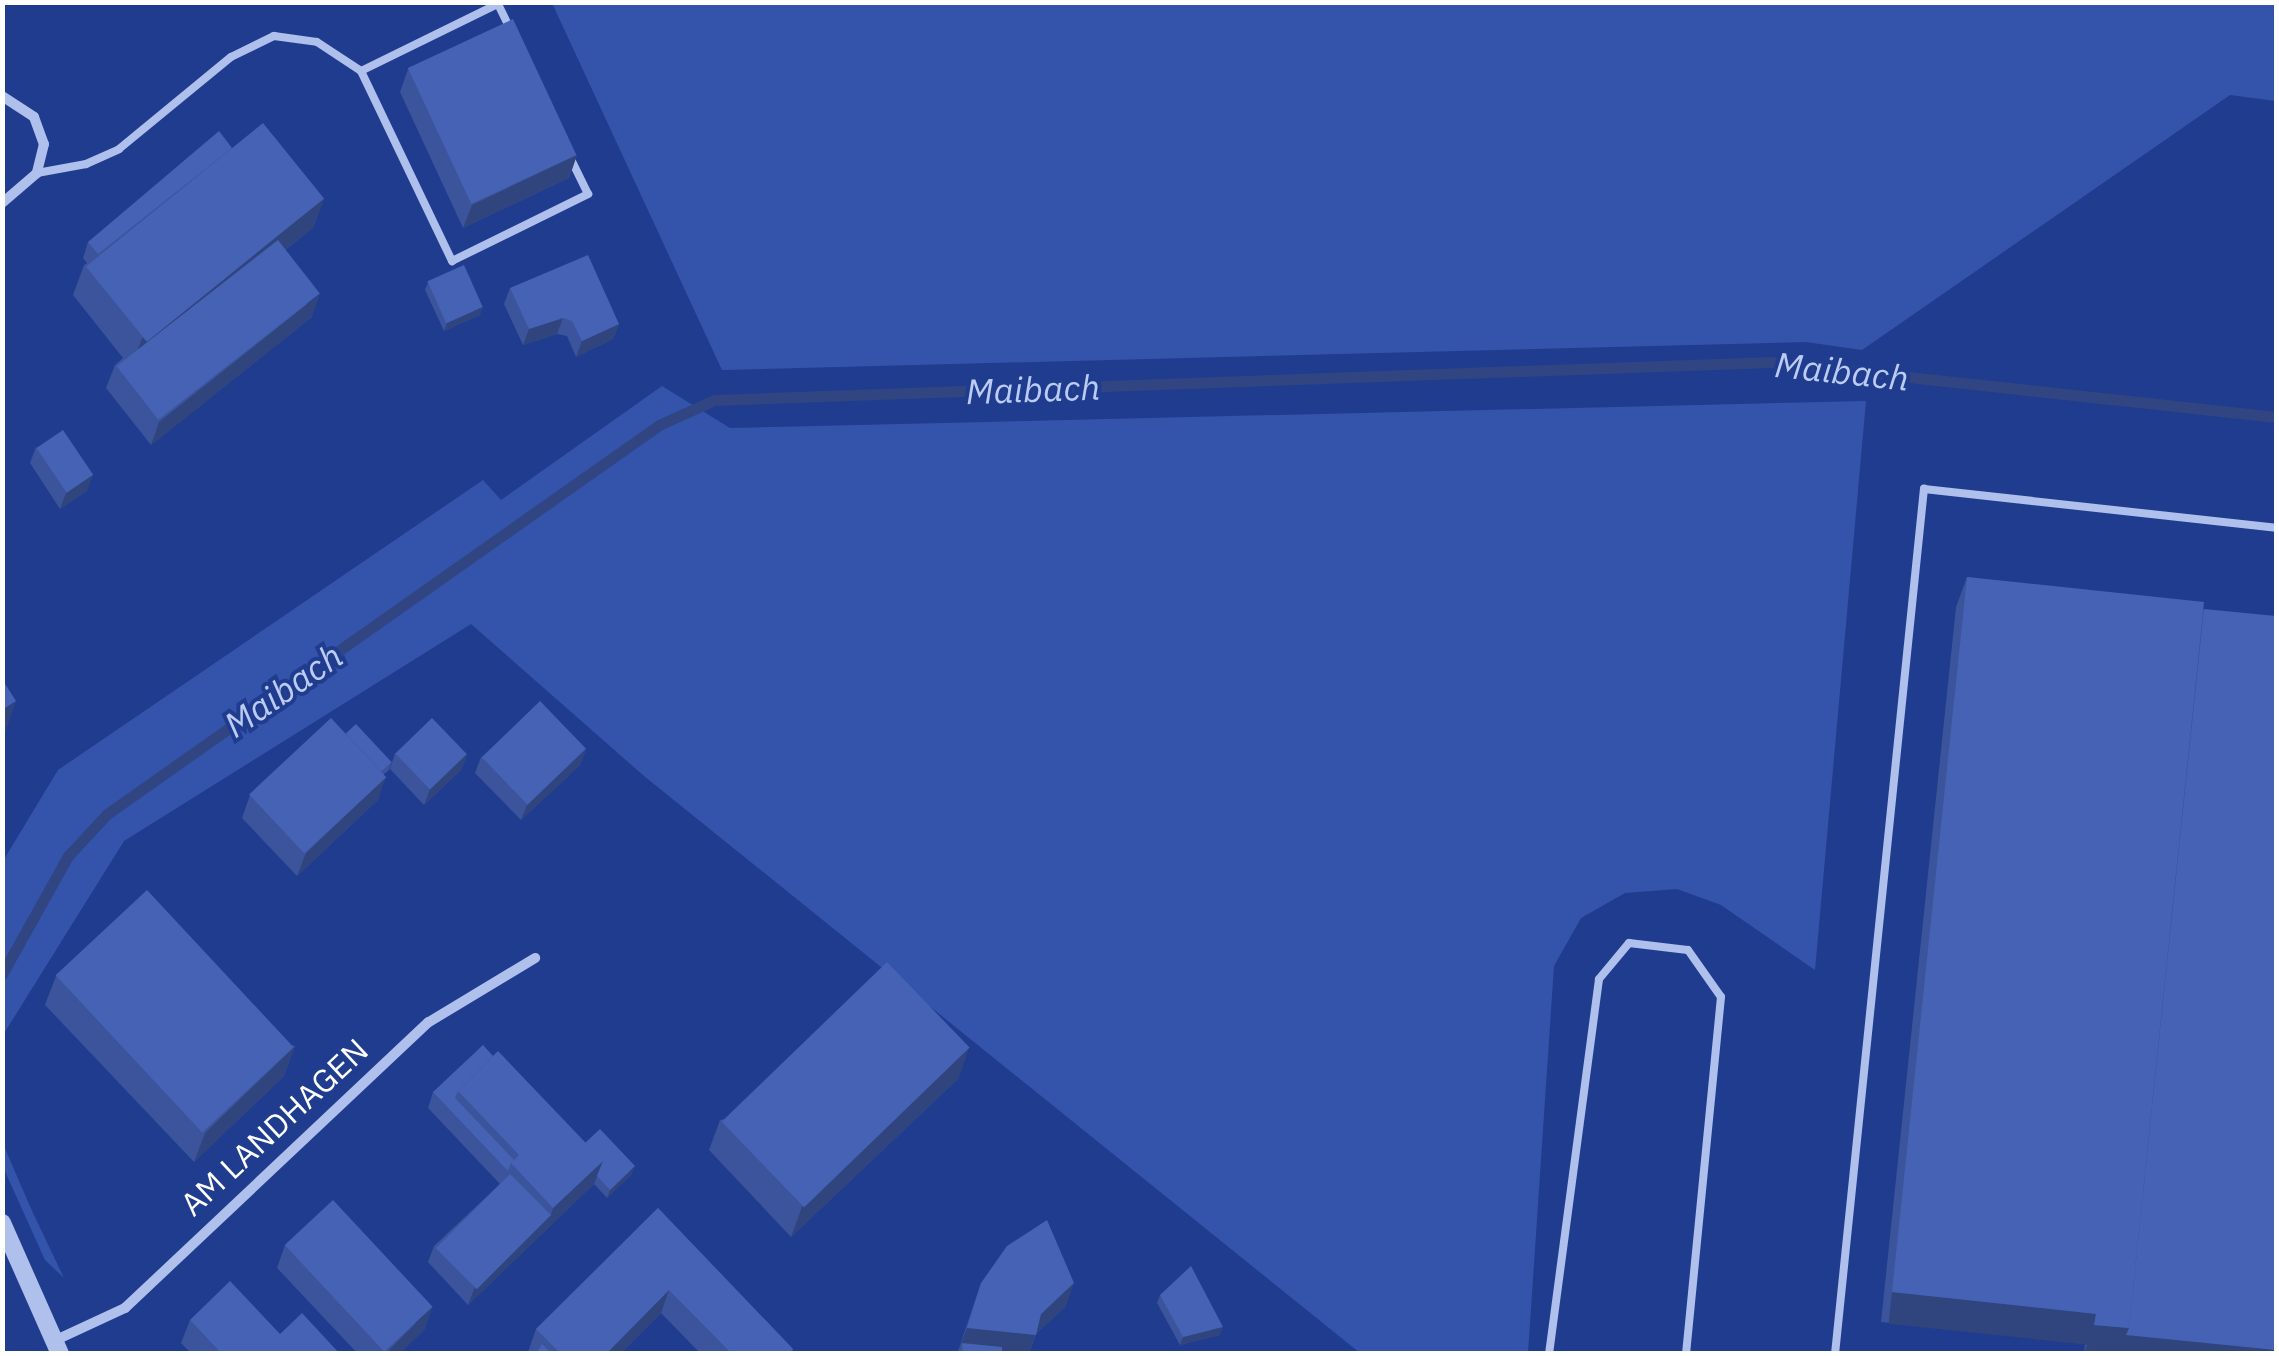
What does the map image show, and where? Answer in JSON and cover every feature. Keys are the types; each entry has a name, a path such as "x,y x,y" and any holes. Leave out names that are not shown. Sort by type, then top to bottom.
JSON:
{"street":[{"path":"2,96 34,116 42,132 37,172 2,202"},
{"name":"AM LANDHAGEN","path":"2,1223 58,1347 125,1308 430,1022 535,958"}],"lane":[{"path":"360,71 498,4 514,39"},
{"path":"37,172 86,164 119,149 231,57 274,36 317,42 360,71 452,261 588,194 563,142"},
{"path":"1834,1354 1924,489 2276,528"},
{"path":"1549,1354 1599,979 1630,943 1688,950 1722,997 1686,1354"}],"shaded area":[{"path":"552,3 2276,3 2276,101 2230,95 1862,350 1806,342 722,370"},
{"path":"662,386 730,428 1866,401 1815,970 1721,905 1677,889 1625,893 1581,918 1554,966 1528,1353 1360,1353 644,776 471,624 124,841 3,1035 3,861 58,770 483,480 501,500"},
{"path":"3,1144 64,1278 45,1260 3,1167"}],"building":[{"path":"513,19 576,155 471,204 408,68"},
{"path":"263,123 324,198 147,342 86,266"},
{"path":"219,131 232,148 98,254 88,242"},
{"path":"278,240 320,294 158,420 116,366"},
{"path":"588,255 619,324 582,341 572,321 563,318 529,329 510,288"},
{"path":"464,265 483,307 446,323 427,281"},
{"path":"63,430 93,475 67,493 36,448"},
{"path":"1967,577 2204,602 2129,1328 2094,1325 2096,1314 1892,1292"},
{"path":"2204,609 2276,616 2276,1350 2126,1335"},
{"path":"2,679 16,701 2,710"},
{"path":"540,701 586,748 528,805 482,757"},
{"path":"331,718 386,777 304,854 249,794"},
{"path":"432,718 467,754 430,789 395,753"},
{"path":"356,724 391,762 381,772 346,734"},
{"path":"147,890 294,1047 202,1132 56,975"},
{"path":"887,962 970,1048 804,1207 722,1122"},
{"path":"483,1045 493,1056 455,1098 514,1160 508,1171 433,1092"},
{"path":"498,1051 603,1161 553,1208 511,1163 519,1155 458,1091"},
{"path":"600,1129 635,1166 610,1190 597,1176 603,1161 585,1143"},
{"path":"510,1174 551,1215 477,1289 436,1248"},
{"path":"333,1200 433,1307 384,1352 285,1245"},
{"path":"658,1208 793,1349 789,1354 732,1354 669,1290 606,1354 561,1354 536,1329"},
{"path":"1047,1220 1074,1283 1041,1314 1036,1335 967,1328 981,1283 1007,1246"},
{"path":"1191,1266 1223,1327 1183,1337 1160,1295"},
{"path":"230,1281 280,1334 302,1313 340,1354 222,1354 190,1320"},
{"path":"962,1343 1002,1347 1002,1354 963,1354"},
{"path":"542,1344 552,1354 536,1354"}],"waterway":[{"name":"Maibach","path":"2,974 68,856 107,814 659,425 714,400 1771,362 2276,417"}]}
